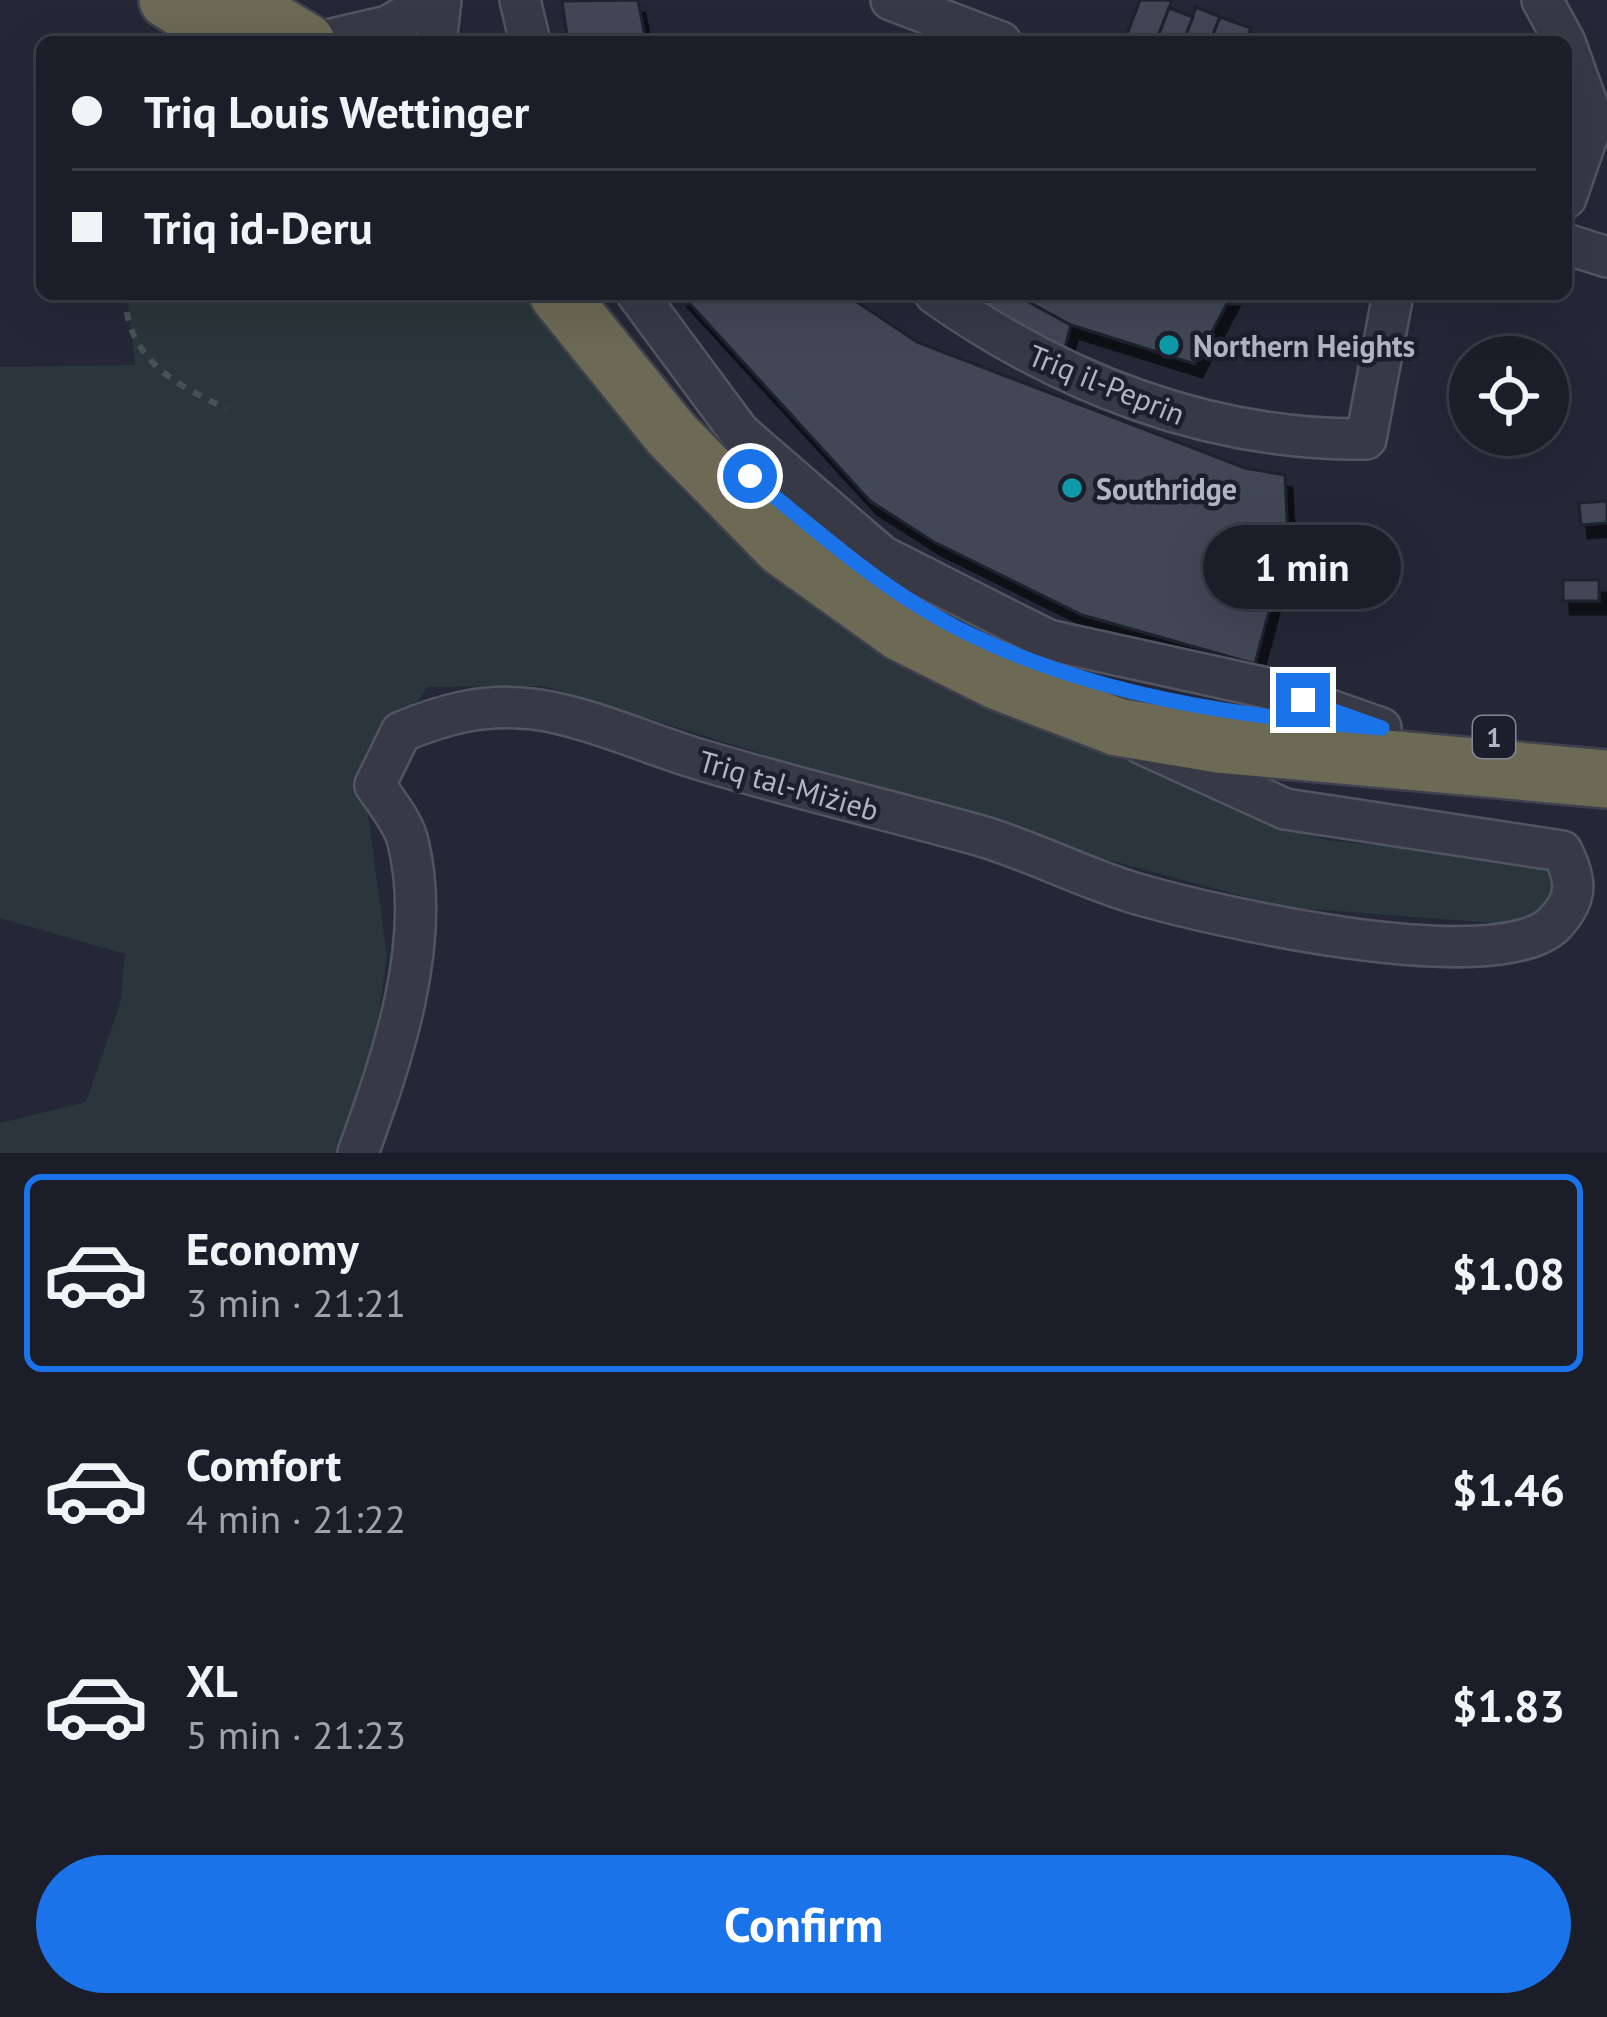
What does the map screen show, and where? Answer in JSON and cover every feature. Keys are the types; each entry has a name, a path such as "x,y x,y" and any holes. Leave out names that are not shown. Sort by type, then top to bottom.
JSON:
{"highway":[{"path":"168,0 227,36"},
{"path":"236,0 296,36"},
{"name":"1","path":"563,300 672,435 782,547 902,633 998,681 1117,727 1218,744 1607,778"},
{"name":"1","path":"606,300 686,410 750,476 851,560 964,632 1134,694 1304,723 1607,745"}],"street":[{"path":"345,36 388,26 436,0 436,36"},
{"path":"520,0 529,36"},
{"path":"891,0 984,36"},
{"path":"1542,0 1561,36"},
{"path":"1572,62 1593,120 1572,181"},
{"path":"1572,246 1607,257"},
{"path":"641,300 740,433 882,556 1048,640 1267,688 1382,728"},
{"name":"Triq il-Peprin","path":"943,300 1001,341 1178,417 1312,440 1366,439 1392,300"},
{"name":"Triq tal-Miżieb","path":"358,1153 409,980 413,908 408,839 375,785 401,732 451,710 533,709 835,800 981,836 1129,891 1237,920 1344,936 1438,946 1512,944 1544,934 1572,904 1591,873 1562,851 1285,809 1155,753 1117,727"}],"path":[{"path":"126,300 144,356 168,382 226,408"}],"shaded area":[{"path":"128,300 528,300 633,419 771,558 1179,779 1325,840 1556,863 1569,896 1532,926 1283,907 1057,846 544,686 428,687 363,778 387,956 377,1029 345,1153 0,1153 0,1123 86,1102 120,1004 125,954 0,918 0,367 135,365"}],"building":[{"path":"638,0 645,36 567,36 562,1"},
{"path":"1140,0 1172,0 1158,36 1126,36"},
{"path":"1196,7 1220,17 1212,36 1185,36"},
{"path":"1169,8 1193,17 1185,36 1158,36"},
{"path":"1220,17 1251,28 1248,36 1212,36"},
{"name":"Southridge","path":"686,300 854,300 917,342 1245,468 1285,475 1288,540 1255,664 1082,615 934,542 870,501"},
{"path":"974,300 1027,300 1065,318 1071,325 1063,355"},
{"name":"Northern Heights","path":"1025,300 1229,300 1195,364 1071,325"},
{"path":"1607,501 1607,523 1581,525 1579,503"},
{"path":"1563,580 1599,580 1599,601 1563,601"}],"place":[{"name":"Northern Heights","path":"1169,345"},
{"name":"Southridge","path":"1072,488"}],"route":[{"path":"750,476 851,560 964,632 1134,694 1304,723 1382,728 1303,700"}]}
